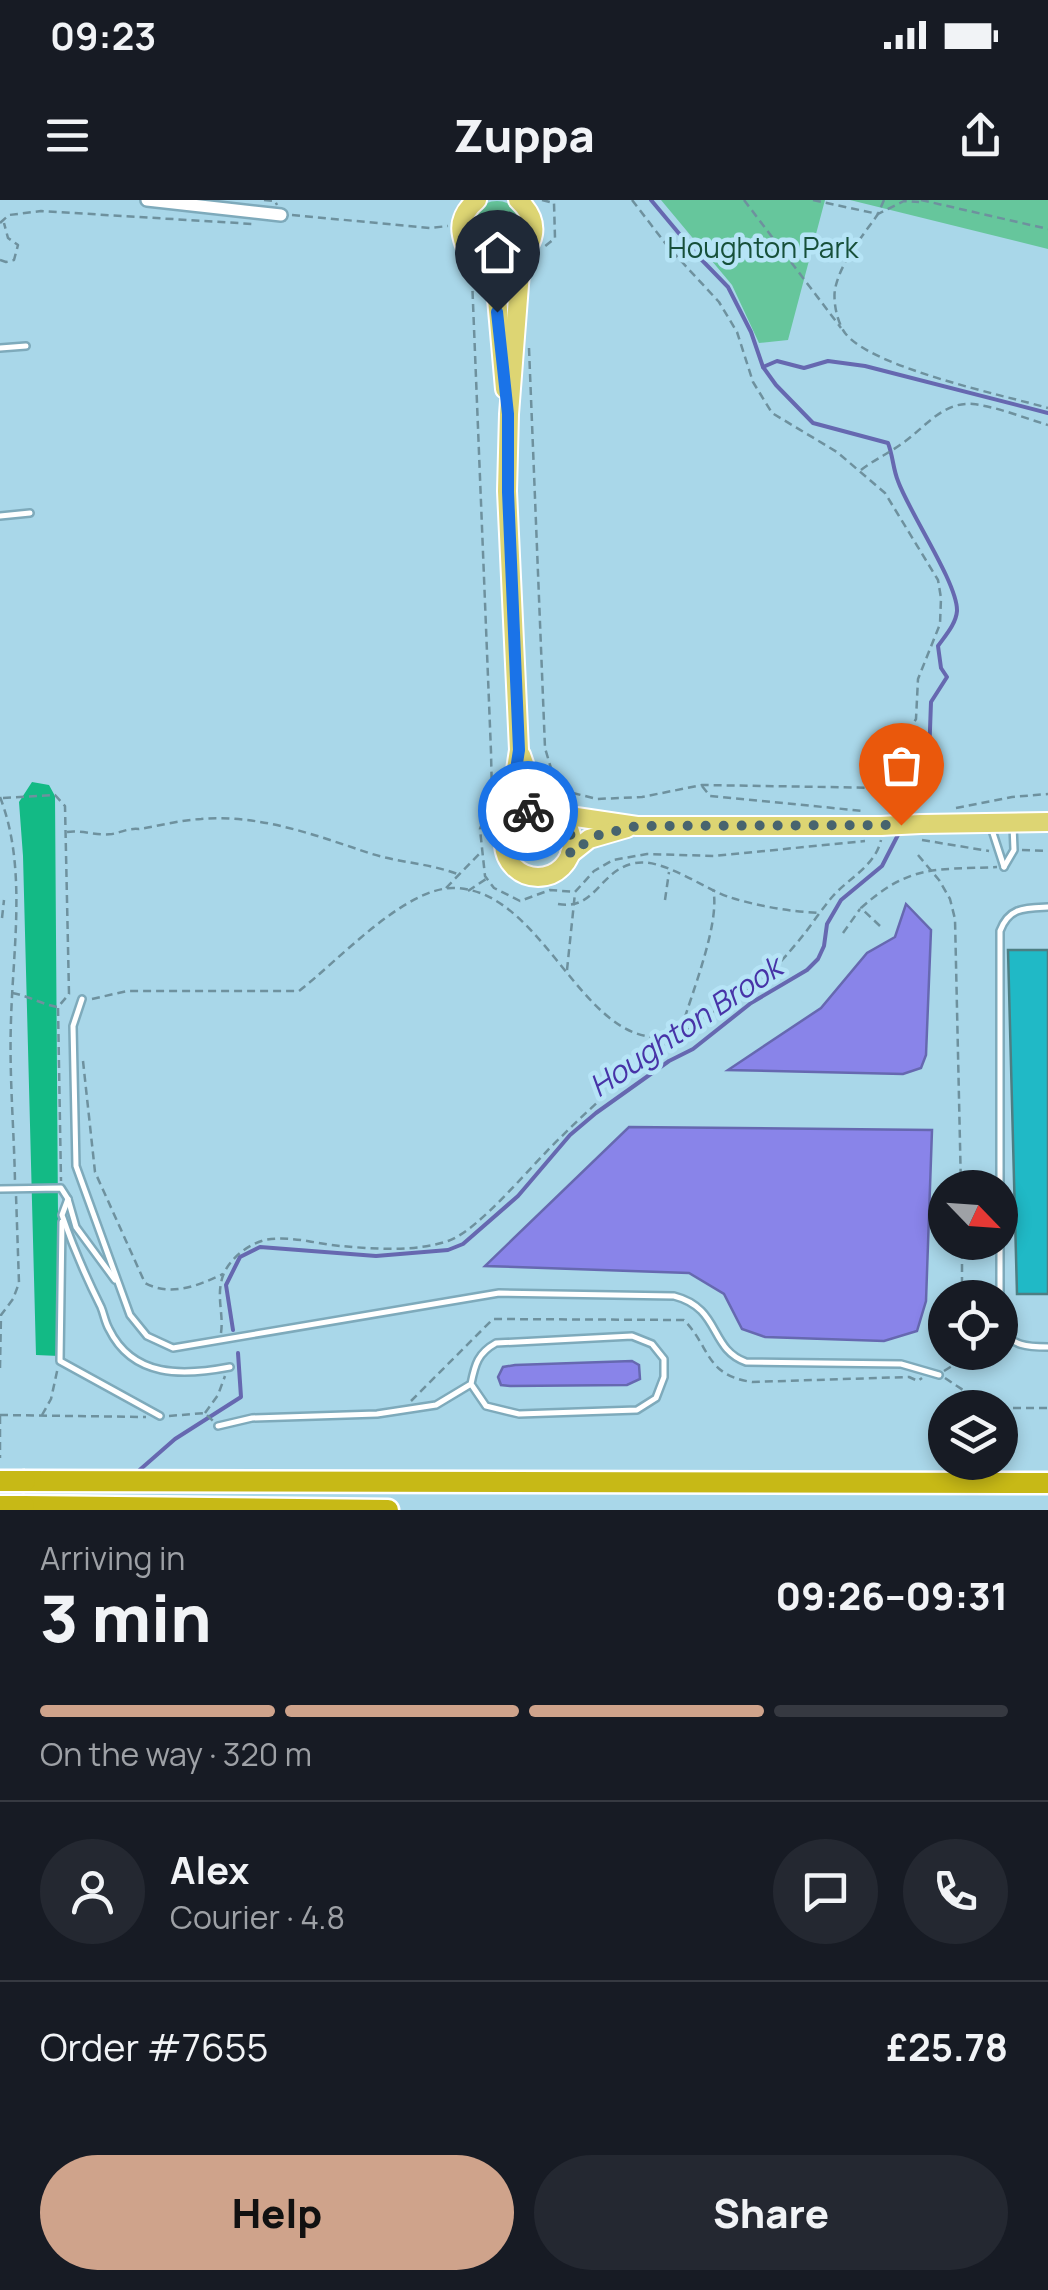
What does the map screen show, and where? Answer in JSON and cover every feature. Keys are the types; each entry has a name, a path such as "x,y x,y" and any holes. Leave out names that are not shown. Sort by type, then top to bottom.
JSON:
{"highway":[{"path":"0,1481 1048,1483"},
{"path":"0,1506 388,1510"}],"main road":[{"path":"518,200 532,221 533,250 520,272 508,414 519,750 505,850 515,868 524,874 554,873 570,854 595,836 637,826"},
{"path":"471,204 462,232 474,265 490,273 496,287 499,351 508,414"},
{"path":"474,265 504,264 533,250"},
{"path":"519,750 534,792 572,836 570,854"},
{"path":"507,829 525,811 637,826 881,826 921,832 990,823 1048,822"}],"street":[{"path":"147,200 281,215"}],"lane":[{"path":"0,348 26,346"},
{"path":"0,516 30,513"},
{"path":"1004,867 1014,850 1013,822"},
{"path":"990,823 1004,867"},
{"path":"1000,1280 1000,931 1009,914 1017,909 1048,907"},
{"path":"82,999 74,1026 76,1166 130,1315 147,1336 173,1348 499,1294 674,1296 691,1300 707,1314 734,1357 746,1362 902,1364 939,1374"},
{"path":"0,1189 62,1188 76,1227 118,1282"},
{"path":"68,1199 62,1215 60,1361 160,1416"},
{"path":"62,1215 108,1328 131,1358 145,1366 181,1374 227,1368"},
{"path":"632,1336 652,1344 664,1359 664,1377 656,1398 637,1410 519,1414 486,1406 472,1384 476,1360 496,1343 632,1336"},
{"path":"1018,1344 1048,1347"},
{"path":"218,1426 252,1418 378,1414 419,1408 436,1405 472,1384"}],"path":[{"path":"533,250 555,238 554,204 542,200"},
{"path":"220,1341 218,1299 224,1273 238,1254 265,1240 397,1248 450,1240 507,1194 625,1076 680,1033 766,979 833,896 878,853 888,765 916,719 918,679 940,624 942,598 938,580 885,493 837,452 772,413 753,382 737,332 719,302 632,200"},
{"path":"744,200 845,333 866,351 1048,408"},
{"path":"813,200 878,214 904,201 923,201 1048,230"},
{"path":"845,333 835,310 836,288 849,257 884,200"},
{"path":"0,260 10,262 18,255 18,245 8,238 3,220"},
{"path":"448,226 451,238"},
{"path":"0,240 8,238"},
{"path":"474,265 492,752 492,797 480,829 483,850 494,888 520,901 550,890 575,892"},
{"path":"529,342 545,748 553,775 573,793 596,799 642,797 702,785 887,788"},
{"path":"860,471 954,406 971,404 1048,425"},
{"path":"702,785 710,796 881,826"},
{"path":"958,808 1012,796 1048,794"},
{"path":"0,1368 0,1313 13,1299 19,1283 12,993 15,908 10,822 0,798 55,795 64,806 69,994 58,1007"},
{"path":"65,832 111,834 201,819 240,820 288,827 460,875"},
{"path":"567,971 575,892 594,871 613,860 647,854 714,856 881,826"},
{"path":"921,832 990,850"},
{"path":"446,888 483,850"},
{"path":"1022,850 1048,850"},
{"path":"918,855 950,899 955,919 961,1170"},
{"path":"558,904 584,904 605,878 636,863 670,869 728,897 821,912"},
{"path":"843,934 861,908 893,882 928,870 1004,867"},
{"path":"665,900 670,869"},
{"path":"468,890 488,878"},
{"path":"82,999 100,999 128,991 298,991 401,906 418,895 446,888 468,890 507,908 610,1022 646,1034 680,1033"},
{"path":"680,1033 712,927 716,901 713,889"},
{"path":"507,908 514,898"},
{"path":"2,918 4,900"},
{"path":"3,907 15,908"},
{"path":"861,908 880,926"},
{"path":"12,993 58,1007"},
{"path":"58,1007 62,1188"},
{"path":"74,1042 84,1065 95,1172 145,1283 162,1292 199,1285 224,1273"},
{"path":"42,1415 51,1399 60,1361"},
{"path":"205,1413 225,1380 227,1368"},
{"path":"946,1370 939,1374 963,1390"},
{"path":"1018,1408 1048,1408"},
{"path":"0,1458 0,1415 124,1418 205,1413 218,1426"}],"green space":[{"name":"Houghton Park","path":"661,200 825,200 788,340 759,343 732,285"},
{"name":"Houghton Park","path":"850,200 1048,200 1048,249"},
{"path":"497,201 517,209 525,229 517,249 497,257 477,249 469,229 477,209"},
{"path":"32,782 49,785 55,796 59,1356 36,1355 19,802"}],"shaded area":[{"path":"906,904 931,930 926,1055 921,1068 903,1074 728,1070 821,1008 867,953 895,937"},
{"path":"629,1127 932,1130 926,1301 917,1331 884,1341 765,1337 742,1329 724,1294 689,1273 485,1266"},
{"path":"632,1361 639,1365 640,1379 627,1385 510,1386 501,1385 498,1377 503,1367 515,1365"}],"building":[{"path":"1008,950 1048,950 1048,1294 1018,1294 1018,1170 1014,1170"}],"waterway":[{"name":"Houghton Brook","path":"651,200 728,287 751,332 763,367 813,423 888,443 896,476 950,584 957,611 938,646 941,668 947,677 931,702 929,757 900,775 897,785 906,816"},
{"path":"763,367 777,361 804,368 828,361 865,366 1048,413"},
{"name":"Houghton Brook","path":"233,1330 226,1285 240,1257 260,1247 376,1256 448,1250 463,1244 518,1196 570,1135 596,1113 669,1061 693,1049 751,1003 807,970 818,959 827,924 841,900 882,866 901,829"},
{"name":"Houghton Brook","path":"135,1474 175,1439 241,1397 238,1353"}],"way so far":[{"path":"528,811 551,811 563,820 572,836 570,854 595,836 637,826 901,825"}],"route":[{"path":"497,312 508,414 519,750 507,829 528,811"}]}
